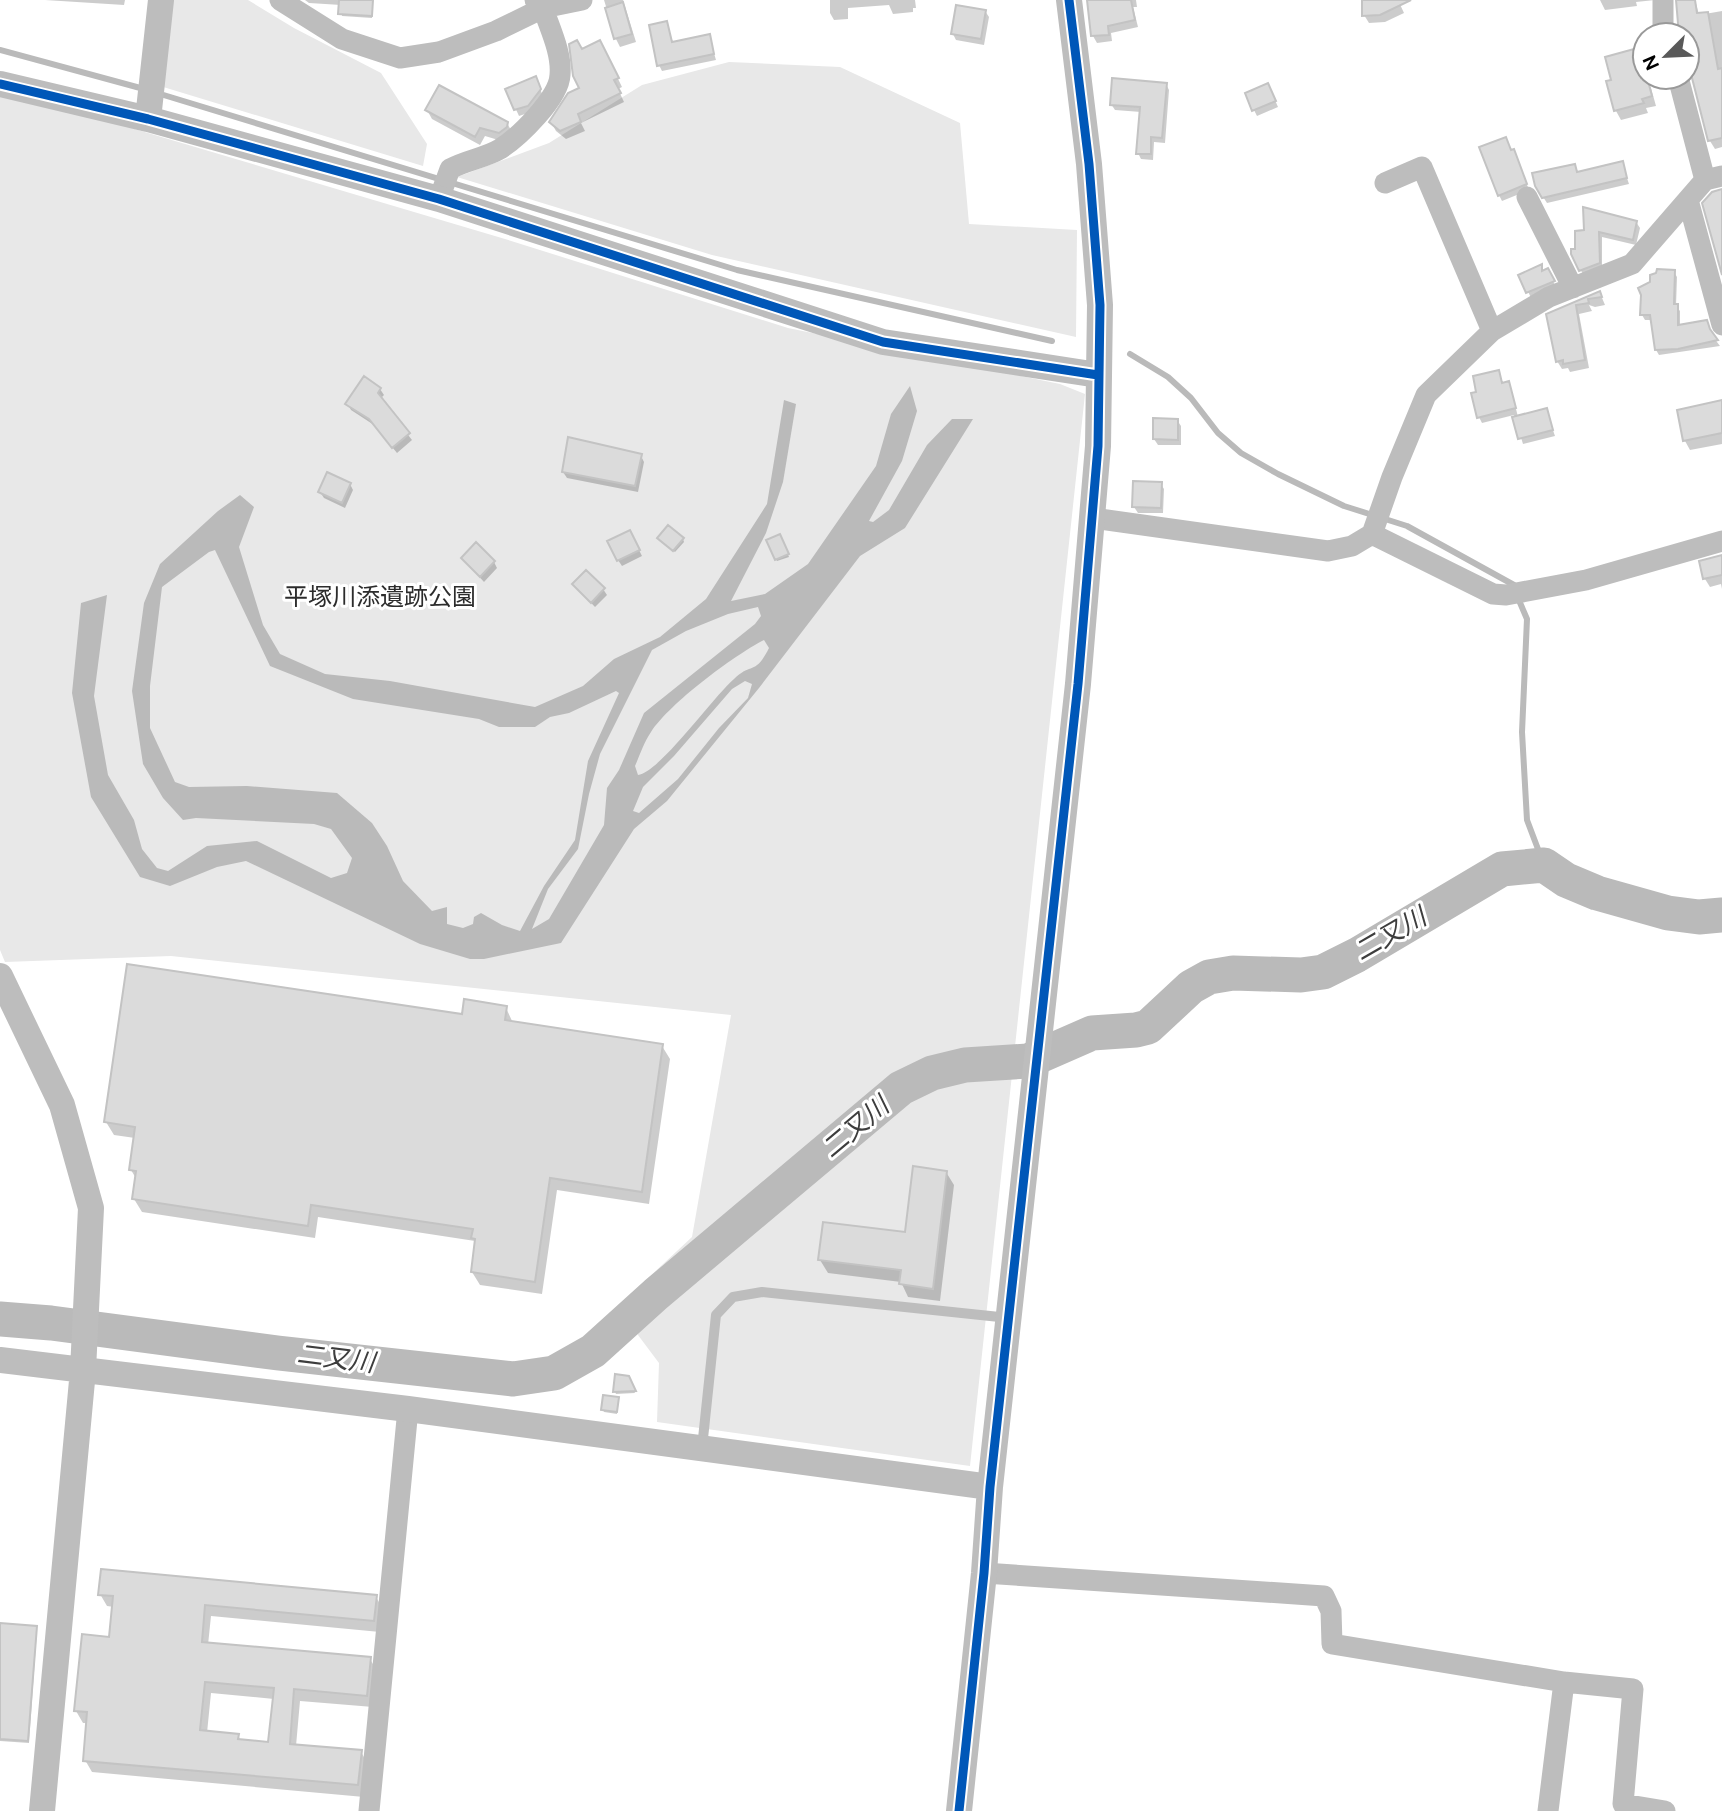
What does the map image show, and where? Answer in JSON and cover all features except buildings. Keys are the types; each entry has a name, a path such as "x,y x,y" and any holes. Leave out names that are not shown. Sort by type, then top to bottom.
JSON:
{"street":[{"path":"150,110 162,0"},
{"path":"280,0 342,39 400,58 439,52 496,31 539,4 582,0"},
{"path":"959,1811 984,1573 990,1487 1078,684 1098,446 1100,305 1089,164 1069,0"},
{"path":"1663,0 1663,21"},
{"path":"439,199 450,169 498,150 524,130 558,85 561,74 556,47 539,4"},
{"path":"0,84 150,110 439,199 883,342 1098,375"},
{"path":"1093,518 1328,551 1352,545 1372,534 1426,395 1492,331 1549,297 1632,264 1688,200 1714,178 1683,91"},
{"path":"1385,183 1422,167 1492,331"},
{"path":"1527,197 1573,288"},
{"path":"1688,200 1722,325"},
{"path":"1372,534 1493,594 1506,596 1586,580 1722,541"},
{"path":"0,976 62,1105 91,1208 82,1370 42,1811"},
{"path":"0,1360 408,1409 990,1487"},
{"path":"369,1811 408,1409"},
{"path":"984,1573 1324,1596 1331,1611 1332,1644 1564,1682 1633,1689 1623,1804 1665,1811"},
{"path":"1548,1811 1564,1682"}],"lane":[{"path":"702,1448 716,1315 733,1297 762,1292 1009,1318"}],"green space":[{"path":"171,0 248,0 294,28 381,73 427,144 423,166 160,86"},
{"path":"729,62 840,67 960,123 969,224 1077,230 1076,337 712,255 457,177 549,143 642,85"},
{"name":"平塚川添遺跡公園","path":"0,95 121,125 505,239 788,328 1060,384 1085,394 970,1466 657,1422 659,1363 617,1307 692,1237 731,1015 171,956 5,962 0,950"}],"shaded area":[{"path":"910,386 917,411 902,461 869,521 873,522 889,510 927,445 952,419 973,419 905,528 860,556 759,688 667,801 634,829 561,943 484,959 470,959 420,944 246,861 217,867 170,886 140,877 91,797 72,693 81,603 107,595 94,696 108,775 134,820 142,849 157,868 168,871 207,846 257,841 331,878 347,873 352,858 331,829 314,824 196,818 183,820 163,798 143,764 132,691 144,603 160,564 218,511 240,495 254,507 239,547 263,625 280,654 325,674 390,681 535,707 583,686 614,659 660,637 706,599 767,504 784,400 796,404 783,482 766,533 731,601 765,594 808,564 876,466 891,414","holes":["215,550 270,666 353,699 479,719 499,727 535,727 550,717 569,713 616,691 619,693 588,761 575,840 544,886 520,931 481,913 474,917 473,924 463,928 447,924 447,907 432,911 403,881 387,846 372,823 337,793 247,786 189,787 175,782 150,728 150,686 162,587","758,607 761,616 755,624 644,713 619,770 607,788 604,825 549,919 532,929 548,889 578,849 600,754 652,650 686,631 728,614","764,640 769,648 756,666 740,674 725,688 659,761 648,771 638,775 635,766 646,740 660,720 703,681","745,681 752,684 748,698 719,728 678,779 639,813 633,811 643,787 674,756 732,689"]}],"waterway":[{"path":"0,50 144,89"},
{"path":"157,93 737,270 1052,341"},
{"path":"1130,354 1168,377 1191,398 1218,433 1241,453 1344,506 1407,526 1515,587"},
{"path":"1518,598 1527,619 1522,732 1527,820 1544,865"},
{"name":"二又川","path":"0,1319 513,1379 554,1373 593,1351 656,1294 901,1088 932,1073 965,1065 1028,1061 1092,1033 1148,1027 1191,987 1209,977 1233,973 1301,975 1323,972 1357,955 1502,869 1544,865 1566,880 1597,893 1668,913 1699,917 1722,915"}],"cycle path":[{"path":"959,1811 984,1573 990,1487 1078,684 1098,446 1100,305 1089,164 1069,0"},
{"path":"0,84 148,119 439,199 883,342 1098,375"}]}
